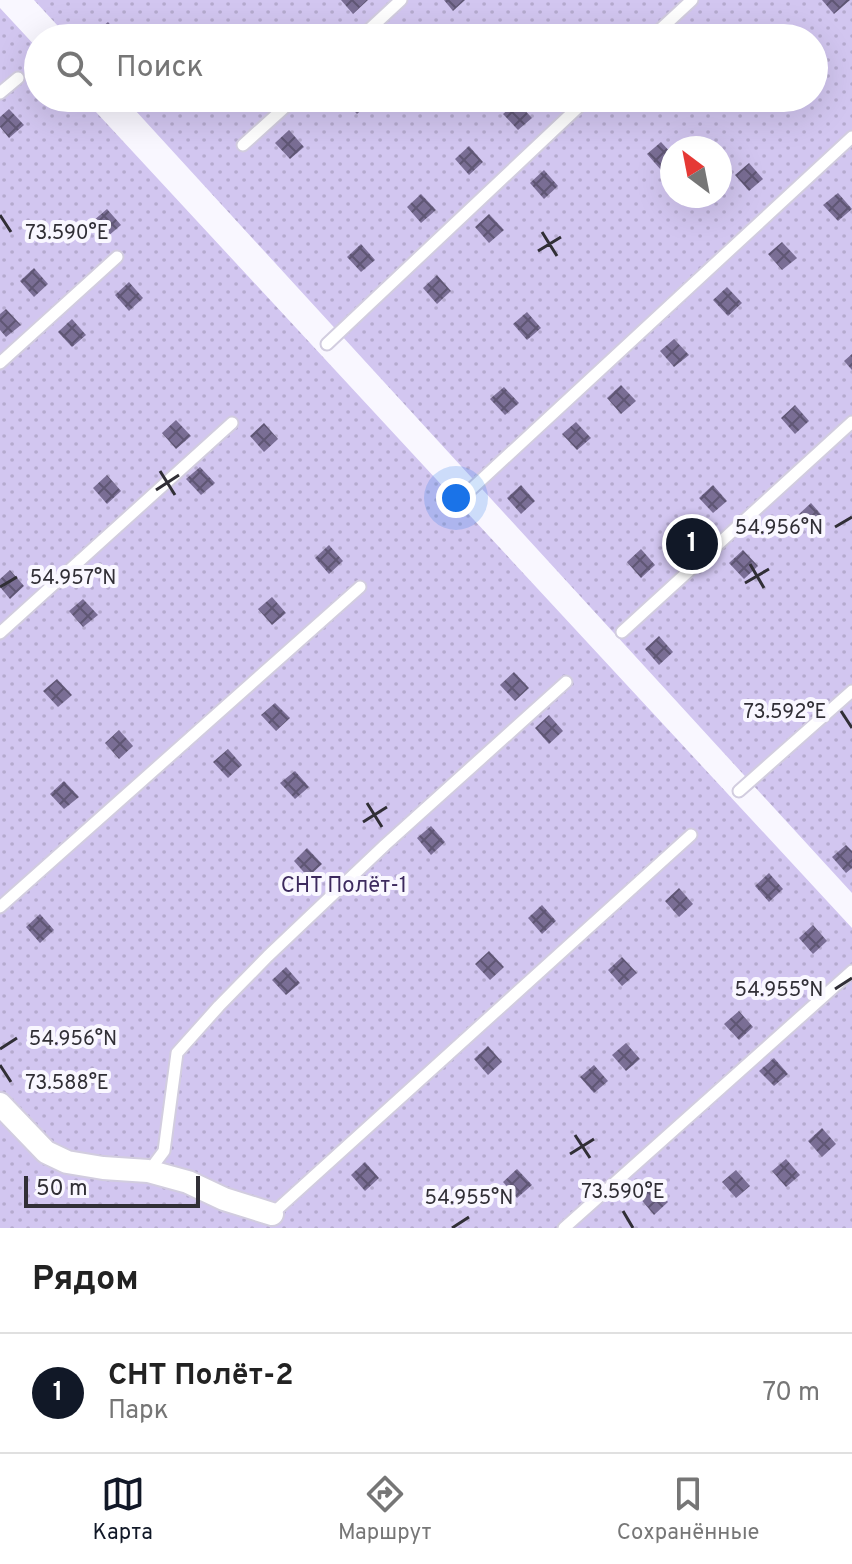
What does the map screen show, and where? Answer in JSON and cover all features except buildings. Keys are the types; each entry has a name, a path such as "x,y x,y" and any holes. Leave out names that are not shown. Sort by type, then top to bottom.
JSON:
{"street":[{"path":"0,1104 46,1152 67,1162 148,1171 188,1182 224,1199 272,1214"}],"lane":[{"path":"375,24 401,0"},
{"path":"666,24 692,0"},
{"path":"0,93 18,78"},
{"path":"243,145 280,112"},
{"path":"327,344 573,112"},
{"path":"466,494 852,137"},
{"path":"0,363 117,257"},
{"path":"622,632 852,422"},
{"path":"0,633 232,423"},
{"path":"0,907 360,587"},
{"path":"148,1171 164,1151 177,1053 268,956 396,835 566,682"},
{"path":"739,791 852,691"},
{"path":"272,1214 691,835"},
{"path":"564,1228 852,971"}],"green space":[{"path":"34,0 852,0 852,893 137,112 828,112 828,24 56,24"},
{"name":"СНТ Полёт-1","path":"0,8 24,34 24,112 96,112 852,928 852,1228 0,1228"}],"place":[{"name":"СНТ Полёт-2","path":"692,544"}]}
